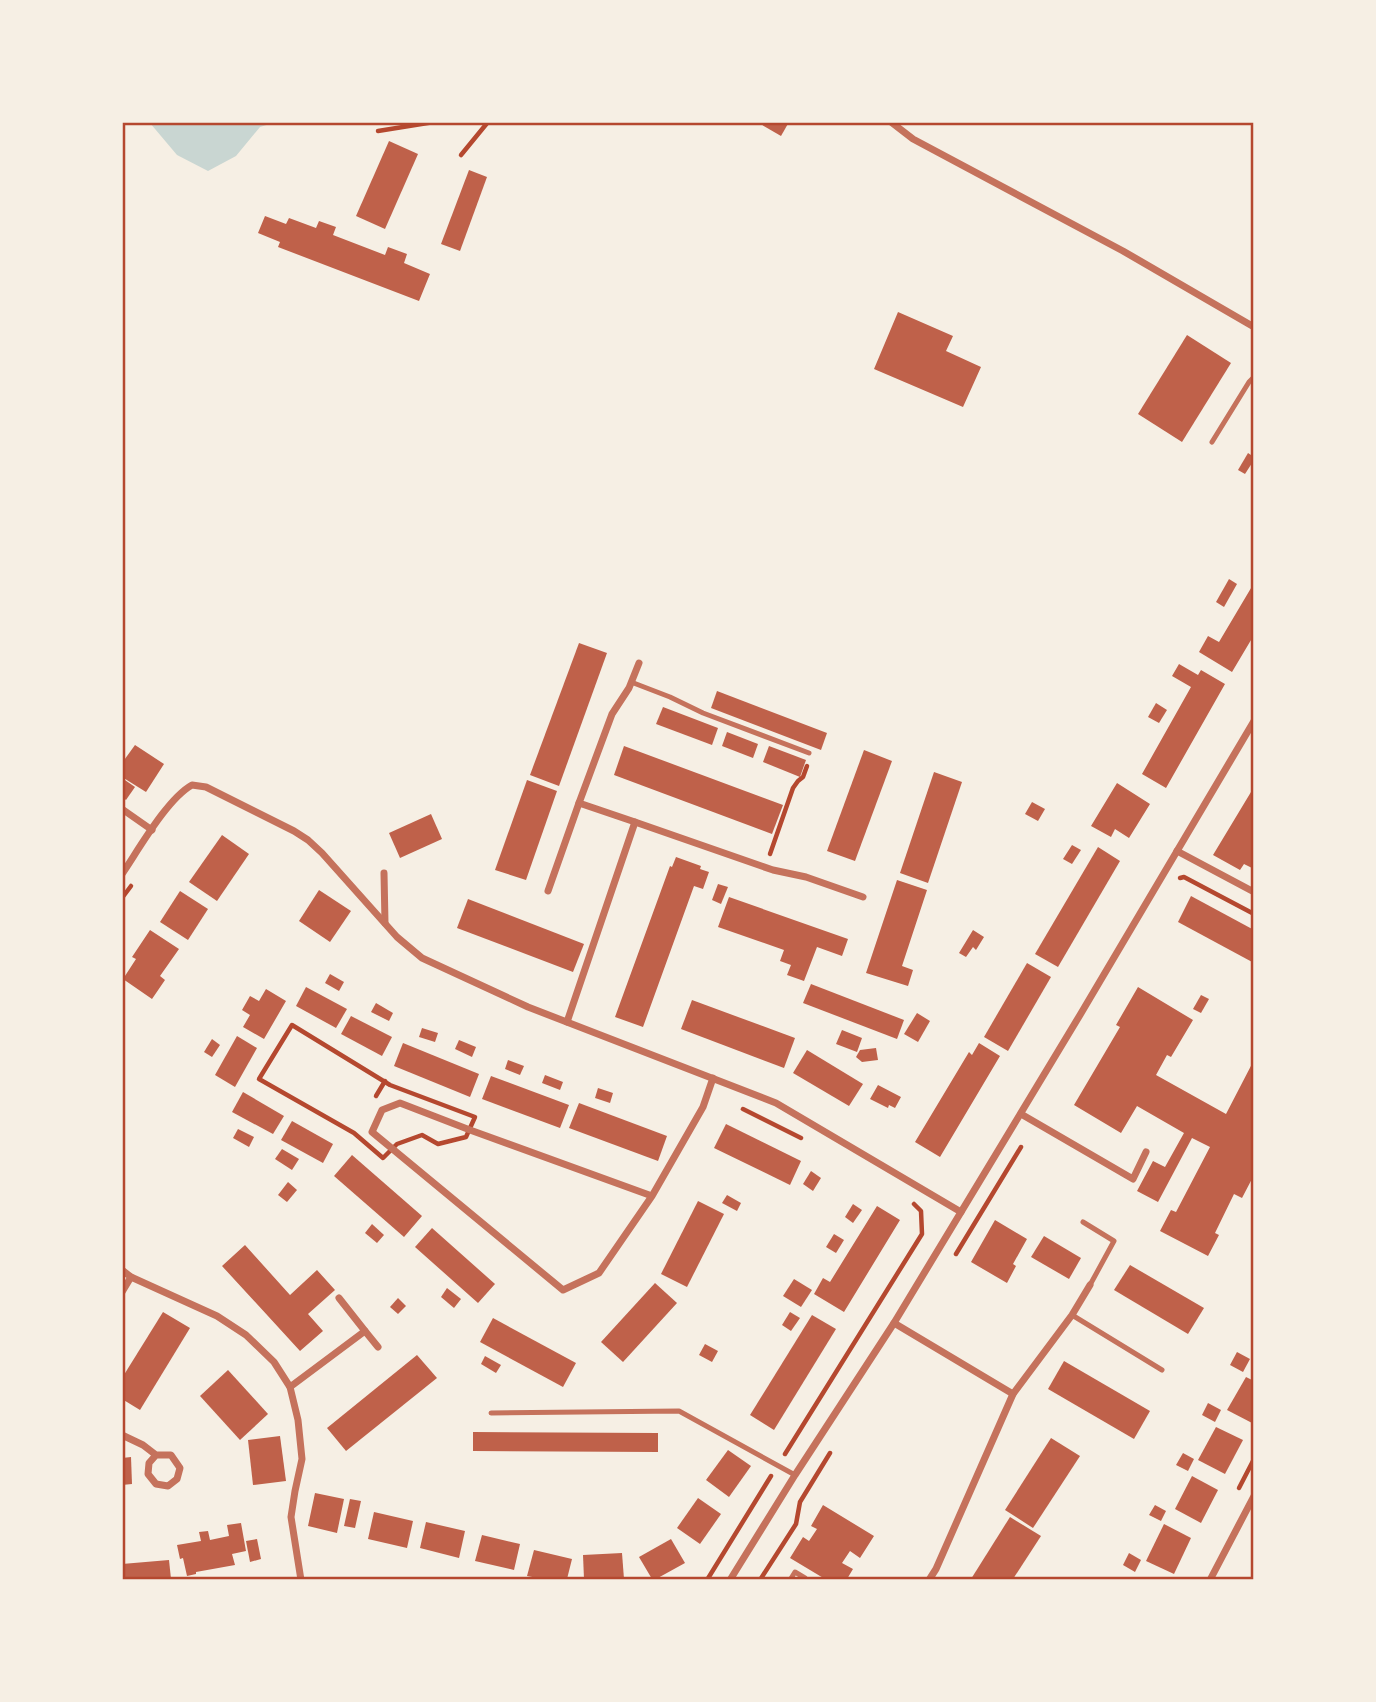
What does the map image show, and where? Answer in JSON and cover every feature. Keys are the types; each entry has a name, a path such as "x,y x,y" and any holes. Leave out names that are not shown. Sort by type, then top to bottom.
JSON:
{"street":[{"path":"891,122 913,139 1123,251 1254,327"},
{"path":"548,891 612,714 627,692 639,663"},
{"path":"730,1580 894,1323 1254,720"},
{"path":"122,874 181,792 192,785 206,787 308,840 409,949 422,958 528,1007 776,1103 961,1212"},
{"path":"579,803 765,867 806,877 863,897"},
{"path":"122,809 152,830"},
{"path":"567,1022 635,822"},
{"path":"1177,851 1254,892"},
{"path":"384,873 385,923"},
{"path":"652,1196 400,1103 382,1110 372,1132 563,1290 599,1273 652,1196 703,1107 713,1078"},
{"path":"1021,1114 1133,1179 1146,1152"},
{"path":"122,1270 131,1277 217,1316 246,1335 274,1362 290,1387 298,1420 302,1459 292,1517 301,1580"},
{"path":"122,1292 131,1277"},
{"path":"929,1580 1013,1394 1072,1315 1090,1285"},
{"path":"339,1298 378,1347"},
{"path":"894,1323 1013,1394"},
{"path":"290,1387 365,1331"},
{"path":"122,1435 156,1455 170,1455 180,1468 177,1479 168,1486 156,1484 148,1474 149,1463 156,1455"},
{"path":"1210,1580 1254,1496"}],"lane":[{"path":"1212,442 1254,377"},
{"path":"631,682 703,713 809,753"},
{"path":"1083,1222 1114,1241 1090,1285"},
{"path":"1072,1315 1162,1370"},
{"path":"491,1413 679,1411 795,1475"},
{"path":"790,1580 795,1572 804,1578"}],"path":[{"path":"378,131 434,122"},
{"path":"461,155 488,122"},
{"path":"765,867 793,788 803,777 808,765"},
{"path":"1179,880 1182,876 1254,914"},
{"path":"122,898 137,877"},
{"path":"292,1025 390,1085 475,1117 470,1130 467,1137 438,1144 422,1135 397,1144 383,1158 354,1133 259,1079 292,1025"},
{"path":"734,1105 801,1138"},
{"path":"952,1261 1036,1122"},
{"path":"707,1580 922,1234 921,1211 905,1199"},
{"path":"760,1580 796,1524 800,1502 834,1448"}],"shaded area":[{"path":"150,123 273,123 260,127 236,156 208,171 177,155"}],"building":[{"path":"757,122 789,122 781,136"},
{"path":"389,141 418,154 385,229 356,216"},
{"path":"469,170 487,177 460,251 441,244"},
{"path":"265,216 286,224 289,218 316,228 319,221 336,227 333,235 385,255 388,247 407,254 404,263 430,274 419,301 278,247 280,242 258,233"},
{"path":"898,312 953,336 946,351 981,367 963,407 874,369"},
{"path":"1187,335 1231,363 1182,442 1138,414"},
{"path":"1248,453 1254,460 1245,474 1238,470"},
{"path":"1229,579 1237,584 1224,607 1216,602"},
{"path":"1254,583 1254,635 1232,672 1199,652 1208,636 1219,642"},
{"path":"579,643 607,653 559,786 530,775"},
{"path":"1179,664 1198,675 1201,670 1225,684 1166,788 1142,774 1191,687 1172,676"},
{"path":"717,691 827,733 821,750 711,708"},
{"path":"1156,703 1167,710 1159,723 1148,717"},
{"path":"663,707 718,728 712,745 656,724"},
{"path":"727,732 758,744 753,758 722,746"},
{"path":"135,745 164,764 146,792 122,777 122,763"},
{"path":"624,746 783,805 772,834 614,775"},
{"path":"769,746 806,760 800,777 763,762"},
{"path":"864,750 892,761 855,861 827,851"},
{"path":"934,772 962,782 928,883 900,873"},
{"path":"122,778 135,787 126,800 122,797"},
{"path":"527,780 557,791 526,880 495,870"},
{"path":"1117,783 1150,804 1129,838 1115,829 1111,837 1091,826"},
{"path":"1254,787 1254,869 1244,864 1240,870 1213,855"},
{"path":"1032,802 1045,809 1038,821 1025,814"},
{"path":"431,814 442,839 400,858 389,833"},
{"path":"222,835 249,854 217,901 189,882"},
{"path":"1072,845 1081,850 1072,864 1063,859"},
{"path":"1098,847 1120,861 1058,967 1035,954"},
{"path":"676,857 701,866 700,869 709,872 703,889 694,886 643,1027 615,1017 670,866 672,867"},
{"path":"897,880 927,890 902,966 913,970 908,986 866,973"},
{"path":"718,884 728,887 721,904 712,900"},
{"path":"319,890 351,911 330,942 299,921"},
{"path":"180,891 208,909 188,940 160,922"},
{"path":"1191,896 1254,930 1254,963 1178,922"},
{"path":"729,897 848,939 842,956 817,947 804,981 787,975 791,965 780,961 784,950 718,927"},
{"path":"468,899 584,944 573,972 457,928"},
{"path":"150,930 179,949 160,976 165,980 152,999 123,979 136,959 132,957"},
{"path":"973,930 984,937 976,950 973,947 966,957 959,953"},
{"path":"1027,963 1051,977 1008,1051 984,1037"},
{"path":"330,974 344,982 339,991 325,983"},
{"path":"811,984 904,1020 897,1039 803,1003"},
{"path":"306,987 347,1009 336,1028 296,1006"},
{"path":"1138,987 1193,1020 1171,1057 1167,1055 1156,1075 1226,1114 1254,1060 1254,1175 1242,1198 1234,1194 1215,1233 1219,1235 1208,1256 1160,1231 1171,1210 1176,1212 1210,1147 1192,1138 1158,1202 1137,1191 1153,1161 1165,1167 1184,1133 1137,1106 1121,1133 1074,1105 1120,1027 1116,1025"},
{"path":"266,989 286,1001 264,1039 243,1027 250,1015 242,1010 250,996 259,1001"},
{"path":"1201,995 1209,999 1201,1013 1193,1009"},
{"path":"692,1000 795,1038 784,1068 681,1029"},
{"path":"376,1003 393,1013 389,1021 371,1012"},
{"path":"917,1013 930,1021 918,1042 904,1034"},
{"path":"351,1016 392,1037 382,1056 341,1034"},
{"path":"422,1028 438,1033 435,1042 419,1037"},
{"path":"842,1030 862,1038 857,1052 836,1044"},
{"path":"237,1036 257,1048 235,1087 215,1075"},
{"path":"212,1039 220,1045 212,1057 204,1052"},
{"path":"459,1040 476,1047 472,1057 455,1049"},
{"path":"403,1043 479,1074 470,1097 394,1066"},
{"path":"979,1043 1000,1056 940,1157 915,1142 969,1052 972,1055"},
{"path":"876,1048 878,1060 862,1062 856,1057 860,1050"},
{"path":"807,1050 863,1084 849,1106 793,1073"},
{"path":"508,1060 524,1066 520,1075 505,1069"},
{"path":"545,1075 563,1082 560,1090 542,1083"},
{"path":"491,1076 569,1105 560,1128 482,1099"},
{"path":"878,1085 901,1097 895,1108 889,1105 888,1108 870,1099"},
{"path":"598,1088 613,1093 610,1103 595,1098"},
{"path":"243,1092 284,1116 273,1134 232,1112"},
{"path":"579,1103 667,1136 658,1161 569,1128"},
{"path":"292,1121 333,1144 323,1163 281,1140"},
{"path":"726,1124 801,1161 790,1185 714,1148"},
{"path":"238,1129 254,1137 249,1147 233,1138"},
{"path":"282,1149 299,1159 292,1170 275,1159"},
{"path":"352,1155 422,1216 404,1237 334,1176"},
{"path":"811,1171 821,1178 813,1191 803,1184"},
{"path":"288,1182 297,1190 287,1202 278,1195"},
{"path":"727,1195 741,1203 737,1211 722,1203"},
{"path":"698,1201 724,1214 687,1287 661,1274"},
{"path":"853,1204 862,1210 853,1223 845,1217"},
{"path":"877,1206 900,1220 844,1312 814,1294 823,1278 830,1282"},
{"path":"995,1220 1027,1239 1013,1264 1016,1266 1007,1283 971,1262"},
{"path":"372,1224 384,1235 377,1243 365,1233"},
{"path":"432,1228 495,1284 478,1303 415,1247"},
{"path":"834,1234 844,1240 836,1253 826,1247"},
{"path":"1044,1236 1081,1258 1069,1279 1031,1257"},
{"path":"245,1245 290,1295 317,1270 335,1290 308,1314 323,1331 300,1351 222,1266"},
{"path":"1130,1265 1204,1308 1188,1334 1114,1290"},
{"path":"794,1279 812,1290 801,1307 783,1296"},
{"path":"655,1283 677,1303 623,1362 601,1342"},
{"path":"447,1288 461,1299 454,1308 441,1297"},
{"path":"398,1298 406,1306 398,1314 390,1307"},
{"path":"163,1312 190,1328 140,1410 122,1399 122,1378"},
{"path":"790,1312 800,1318 791,1331 782,1325"},
{"path":"812,1315 836,1329 774,1430 750,1415"},
{"path":"493,1318 576,1363 563,1387 480,1342"},
{"path":"705,1344 718,1351 712,1362 699,1355"},
{"path":"1237,1352 1250,1359 1243,1372 1230,1365"},
{"path":"417,1355 437,1378 346,1451 327,1428"},
{"path":"485,1356 501,1365 496,1373 481,1364"},
{"path":"1064,1361 1150,1411 1134,1439 1048,1389"},
{"path":"228,1370 268,1414 240,1440 200,1396"},
{"path":"1246,1377 1254,1381 1254,1424 1227,1410"},
{"path":"1208,1403 1221,1410 1215,1422 1202,1415"},
{"path":"1216,1427 1243,1440 1225,1474 1198,1460"},
{"path":"473,1432 658,1433 658,1452 473,1451"},
{"path":"280,1436 286,1481 253,1485 248,1440"},
{"path":"1051,1438 1080,1456 1033,1528 1005,1510"},
{"path":"728,1450 751,1466 729,1497 706,1480"},
{"path":"1183,1453 1194,1459 1188,1471 1176,1465"},
{"path":"131,1457 132,1484 122,1485 122,1458"},
{"path":"1192,1476 1218,1490 1201,1523 1175,1509"},
{"path":"315,1493 344,1499 337,1533 308,1526"},
{"path":"698,1498 721,1514 700,1544 677,1528"},
{"path":"350,1499 361,1501 355,1528 344,1526"},
{"path":"823,1505 874,1536 860,1558 850,1551 842,1563 853,1569 847,1579 825,1579 790,1558 803,1537 809,1541 817,1529 811,1526"},
{"path":"1155,1505 1166,1511 1161,1521 1149,1515"},
{"path":"374,1512 413,1521 407,1548 368,1539"},
{"path":"1010,1517 1041,1536 1013,1579 971,1579"},
{"path":"426,1522 465,1531 459,1558 420,1548"},
{"path":"241,1523 246,1551 232,1554 235,1565 187,1576 177,1545 201,1541 199,1532 208,1531 210,1540 229,1536 227,1525"},
{"path":"1164,1524 1191,1538 1174,1574 1146,1561"},
{"path":"482,1535 520,1544 514,1570 475,1561"},
{"path":"257,1539 261,1559 250,1562 246,1541"},
{"path":"671,1539 685,1563 652,1579 639,1557"},
{"path":"534,1550 572,1559 567,1579 527,1576"},
{"path":"622,1553 624,1579 584,1579 583,1555"},
{"path":"1129,1553 1141,1560 1135,1572 1123,1565"},
{"path":"169,1560 171,1579 122,1579 122,1564"}]}
